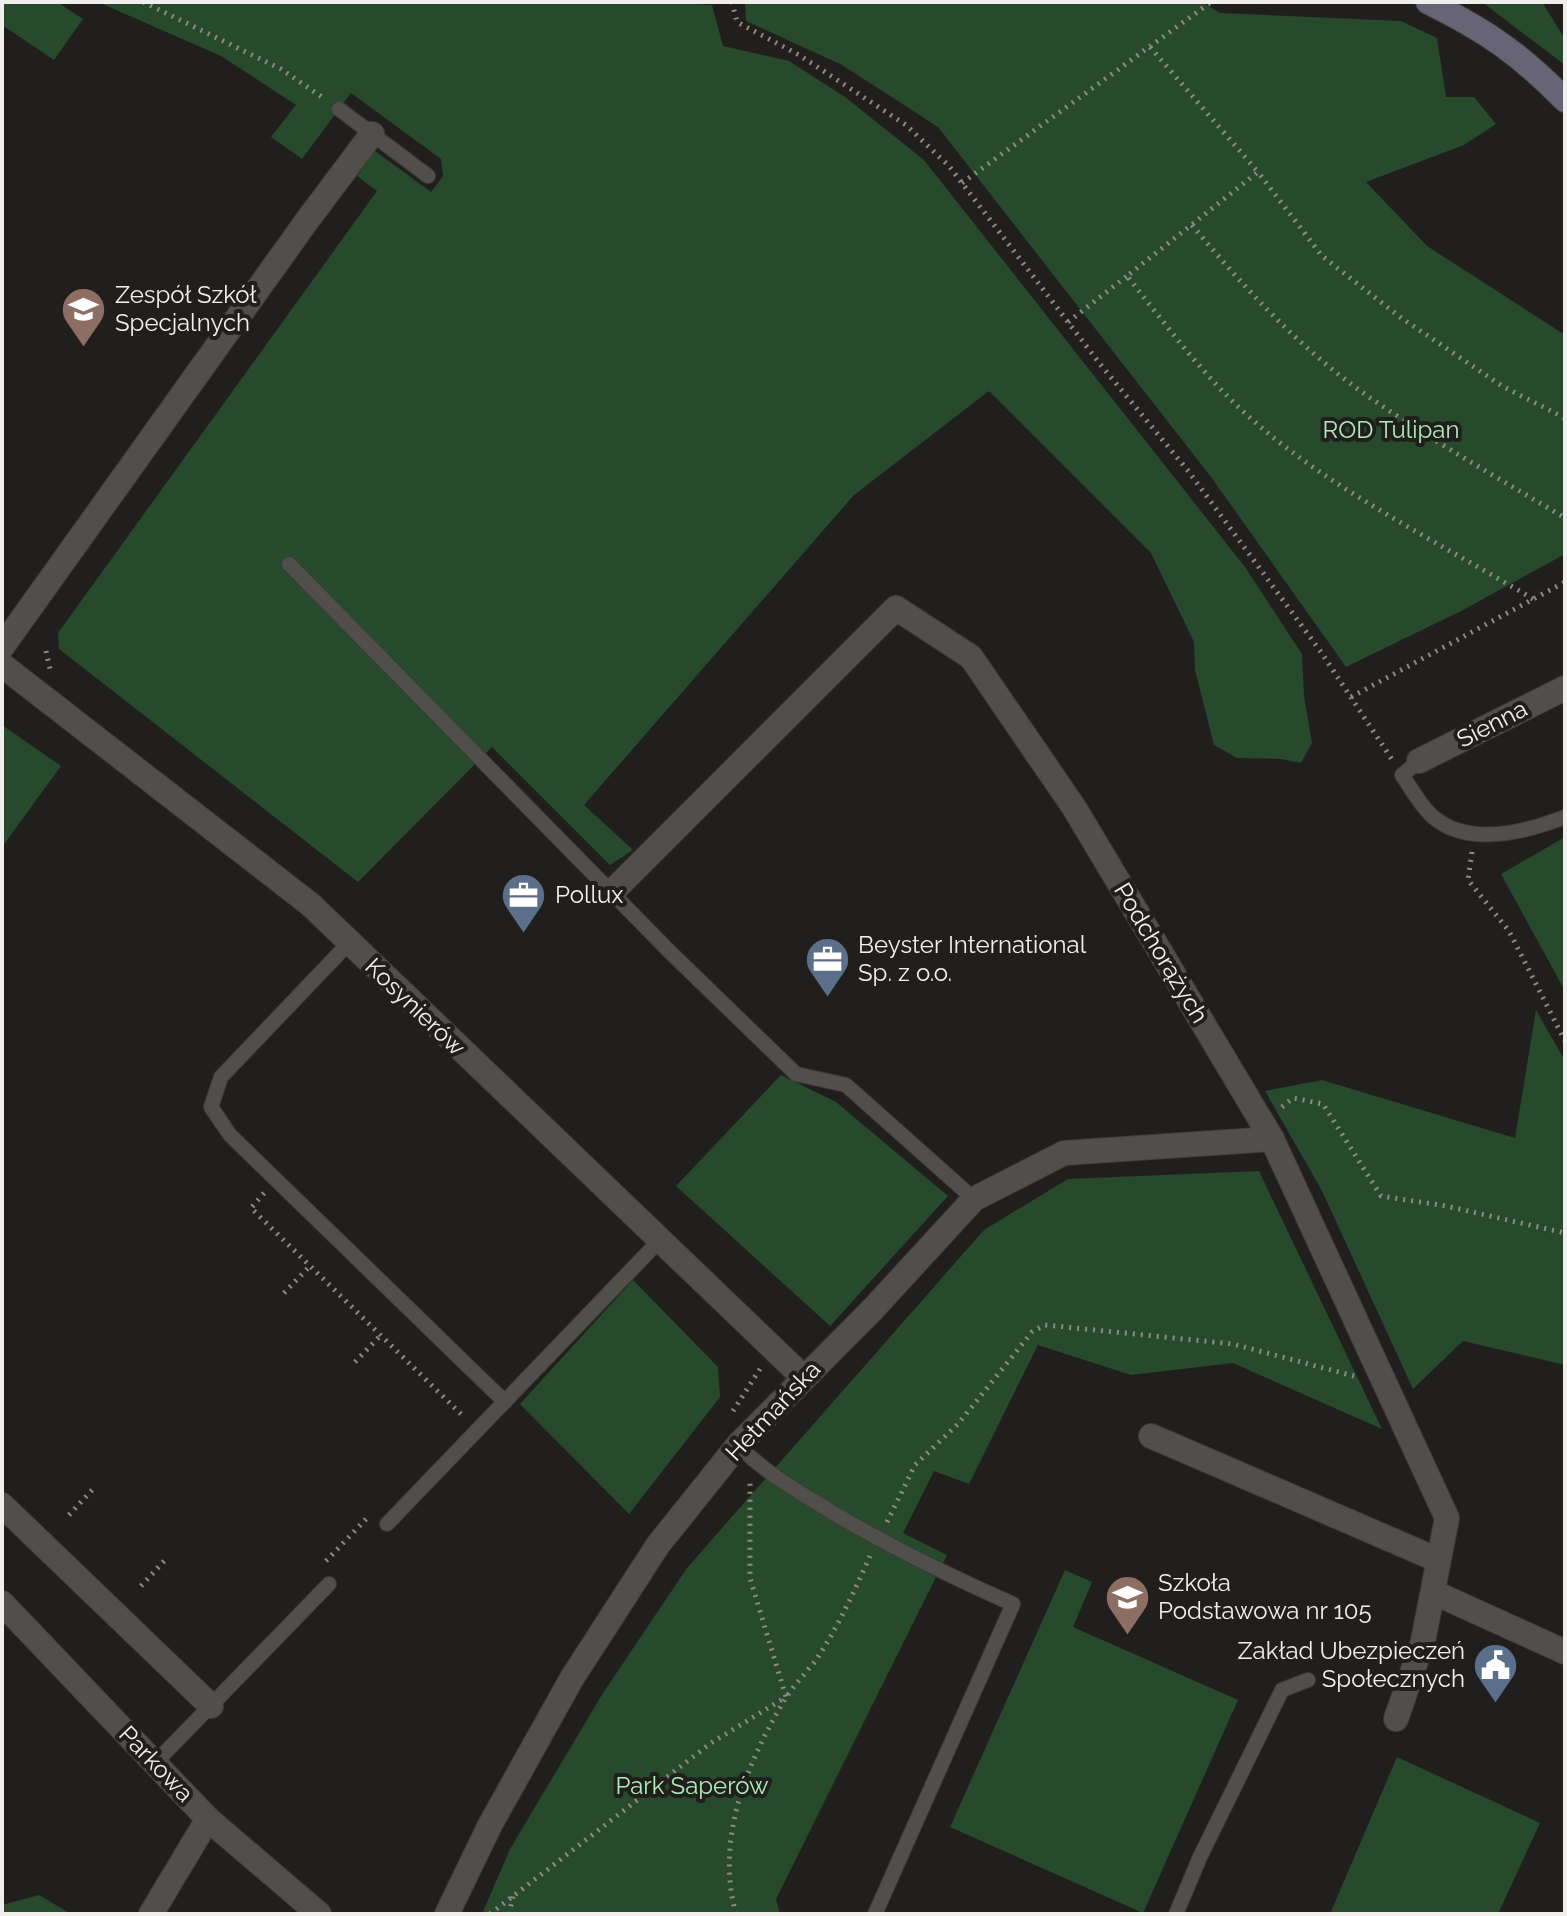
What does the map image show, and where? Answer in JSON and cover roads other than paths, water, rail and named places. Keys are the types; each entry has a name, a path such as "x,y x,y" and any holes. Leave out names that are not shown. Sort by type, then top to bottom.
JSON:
{"main road":[{"path":"1428,2 1483,29 1565,100"}],"street":[{"path":"2,647 296,234 372,134"},
{"name":"Podchorążych","path":"612,892 896,608 971,657 1075,809 1267,1131 1447,1518 1435,1593 1423,1641 1396,1719"},
{"name":"Kosynierów","path":"2,665 311,905 803,1377"},
{"name":"Sienna","path":"1411,768 1565,688"},
{"name":"Hetmańska","path":"447,1914 490,1825 590,1646 658,1545 744,1452 803,1377 873,1309 974,1199 1064,1153 1267,1131"},
{"path":"1151,1436 1438,1560"},
{"path":"2,1505 211,1706"},
{"path":"1435,1593 1565,1652"},
{"name":"Parkowa","path":"2,1603 208,1819 319,1914"},
{"path":"151,1914 208,1819"}],"lane":[{"path":"339,109 428,176"},
{"path":"289,564 796,1074 846,1085 974,1199"},
{"path":"1411,768 1433,817 1474,835 1532,829 1565,817"},
{"path":"349,943 221,1077 211,1107 230,1135 505,1402"},
{"path":"387,1524 659,1241"},
{"path":"744,1452 878,1539 1013,1604 875,1914"},
{"path":"155,1763 329,1584"},
{"path":"1176,1914 1200,1857 1282,1690 1308,1680"}],"place":[{"name":"Zespół Szkół Specjalnych","path":"84,348"},
{"name":"Pollux","path":"524,934"},
{"name":"Beyster International Sp. z o.o.","path":"827,998"},
{"name":"Szkoła Podstawowa nr 105","path":"1127,1636"},
{"name":"Zakład Ubezpieczeń Społecznych","path":"1496,1704"}],"park label":[{"name":"ROD Tulipan","path":"1391,430"},
{"name":"Park Saperów","path":"692,1786"}]}
